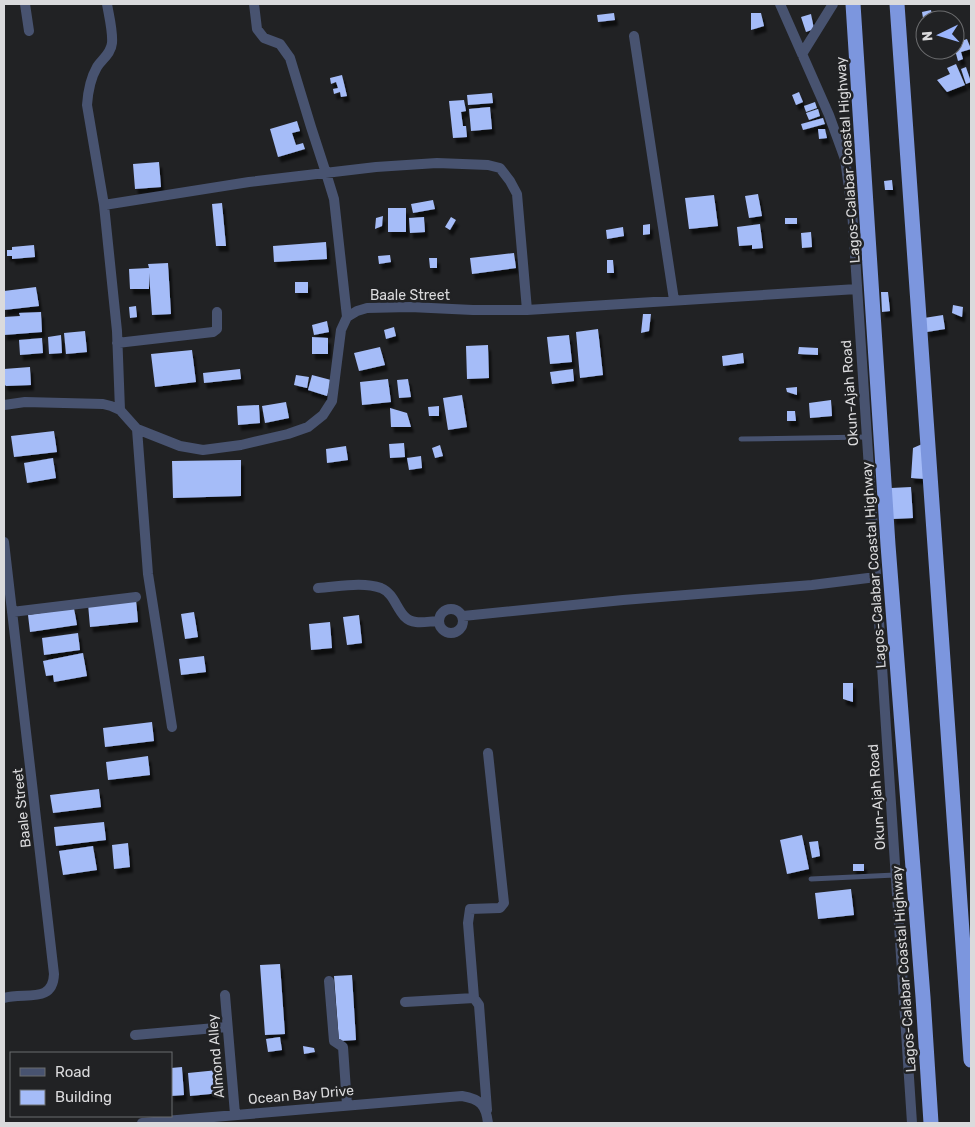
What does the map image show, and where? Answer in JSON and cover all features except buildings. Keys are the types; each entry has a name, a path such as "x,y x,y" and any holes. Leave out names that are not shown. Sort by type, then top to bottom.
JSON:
{"highway":[{"name":"Lagos-Calabar Coastal Highway","path":"854,4 888,545 923,997 930,1123"},
{"path":"897,4 971,1060"}],"street":[{"path":"25,4 29,31"},
{"path":"107,4 112,44 107,56 98,65 91,78 87,105 104,205 117,343 120,410"},
{"path":"4,405 25,402 102,404 112,406 120,410 137,428 180,446 203,450 288,434 308,427 323,416 332,401 341,330 347,317 334,199 310,128 290,58 280,44 264,38 257,29 254,4"},
{"name":"Okun-Ajah Road","path":"780,4 829,115 845,159 852,210 912,1123"},
{"path":"802,54 833,4"},
{"path":"634,36 674,300"},
{"path":"104,205 216,186 326,173 437,163 488,165 500,168 517,194 527,310"},
{"name":"Baale Street","path":"347,317 367,308 410,307 527,310 857,289"},
{"path":"117,343 214,332 217,329 217,312"},
{"path":"137,428 148,574 172,727"},
{"name":"Baale Street","path":"4,542 54,974 54,982 50,990 43,994 4,998"},
{"path":"463,616 623,600 812,585 876,577"},
{"path":"318,588 361,585 380,588 392,596 399,611 406,618 414,622 439,621"},
{"path":"12,612 136,597"},
{"path":"449,609 457,610 463,616 463,624 458,631 450,633 442,629 439,621 442,613 449,609"},
{"path":"488,753 504,903 500,908 470,910 468,923 474,998 479,1005 488,1120"},
{"path":"328,982 334,1041 342,1047 347,1105"},
{"name":"Almond Alley","path":"224,995 235,1114"},
{"path":"405,1002 474,998"},
{"path":"135,1035 227,1027"},
{"name":"Ocean Bay Drive","path":"142,1123 462,1096 482,1104 488,1120"}],"lane":[{"path":"741,440 867,436"},
{"path":"811,879 896,876"}]}
